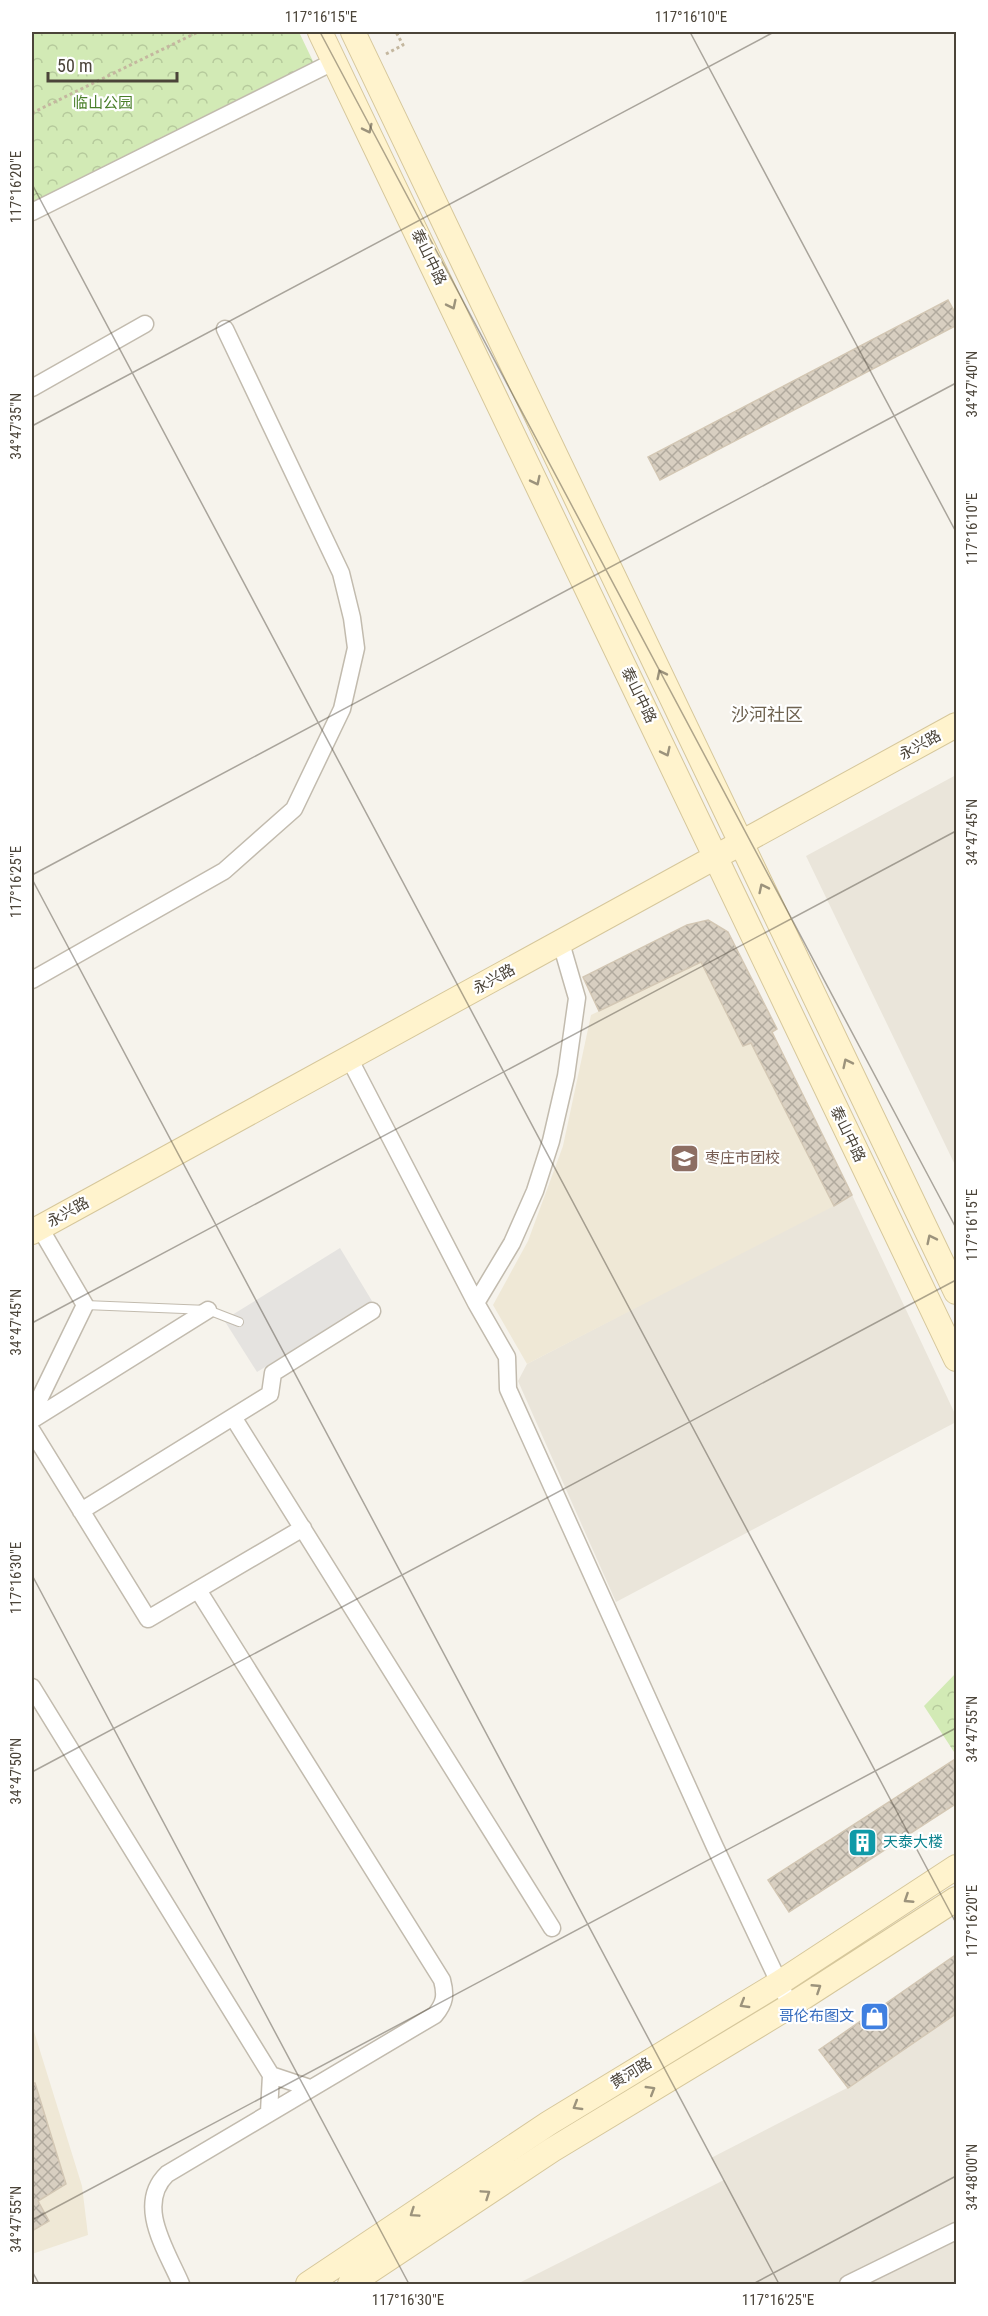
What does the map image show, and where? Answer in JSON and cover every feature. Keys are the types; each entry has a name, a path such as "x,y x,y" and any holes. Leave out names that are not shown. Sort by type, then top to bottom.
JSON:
{"main road":[{"path":"328,48 357,33"},
{"name":"泰山中路","path":"357,33 957,1292"},
{"name":"泰山中路","path":"328,48 957,1359"},
{"name":"永兴路","path":"36,1230 957,725"},
{"name":"黄河路","path":"308,2284 549,2123 779,1983 957,1867"},
{"name":"黄河路","path":"350,2284 552,2150 790,2006 957,1899"}],"street":[{"path":"32,212 328,48"},
{"path":"32,388 145,324"},
{"path":"32,980 224,871 294,809 342,709 356,648 352,618 341,573 225,329"},
{"path":"476,1303 512,1243 535,1191 551,1141 566,1076 577,998 561,943"},
{"path":"350,1058 476,1303 507,1357 508,1389 790,2006"},
{"path":"32,1414 85,1305 36,1230"},
{"path":"32,1420 208,1310"},
{"path":"81,1511 270,1394 273,1373 372,1311"},
{"path":"233,1417 552,1928"},
{"path":"32,1431 148,1619 303,1528"},
{"path":"181,2284 152,2213 153,2196 157,2183 167,2174 269,2112 435,2015 443,2006 446,1994 442,1980 198,1590"},
{"path":"32,1687 271,2075 269,2112"},
{"path":"271,2075 310,2088"},
{"path":"848,2284 957,2231"}],"lane":[{"path":"85,1305 208,1310 239,1322"}],"path":[{"path":"32,113 198,32"},
{"path":"396,32 403,45"}],"shaded area":[{"path":"956,775 956,1167 806,856"},
{"name":"枣庄市团校","path":"701,962 743,1045 752,1042 834,1206 527,1364 493,1305 528,1241 563,1146 591,1015"},
{"path":"852,1195 956,1416 956,1422 616,1602 518,1381 527,1364"},
{"path":"340,1248 372,1301 257,1372 224,1320"},
{"path":"956,2013 956,2284 517,2284 724,2180 711,2158 847,2088"},
{"path":"32,2025 82,2186 88,2235 32,2254"}],"green space":[{"name":"临山公园","path":"32,32 299,32 320,76 32,219"},
{"path":"956,1673 956,1755 924,1706"}],"building":[{"path":"948,300 957,316 957,325 660,480 648,457"},
{"path":"708,920 728,932 777,1029 772,1032 852,1195 834,1206 751,1043 743,1046 701,962 599,1011 583,977 687,925"},
{"name":"天泰大楼","path":"957,1758 957,1803 789,1912 768,1880"},
{"path":"957,1954 957,2013 848,2088 819,2050"},
{"path":"32,2083 35,2083 66,2184 38,2201 49,2221 32,2231"}],"place":[{"name":"枣庄市团校","path":"684,1158"},
{"name":"天泰大楼","path":"862,1842"},
{"name":"哥伦布图文","path":"875,2016"}],"district":[{"name":"沙河社区","path":"767,714"}]}
